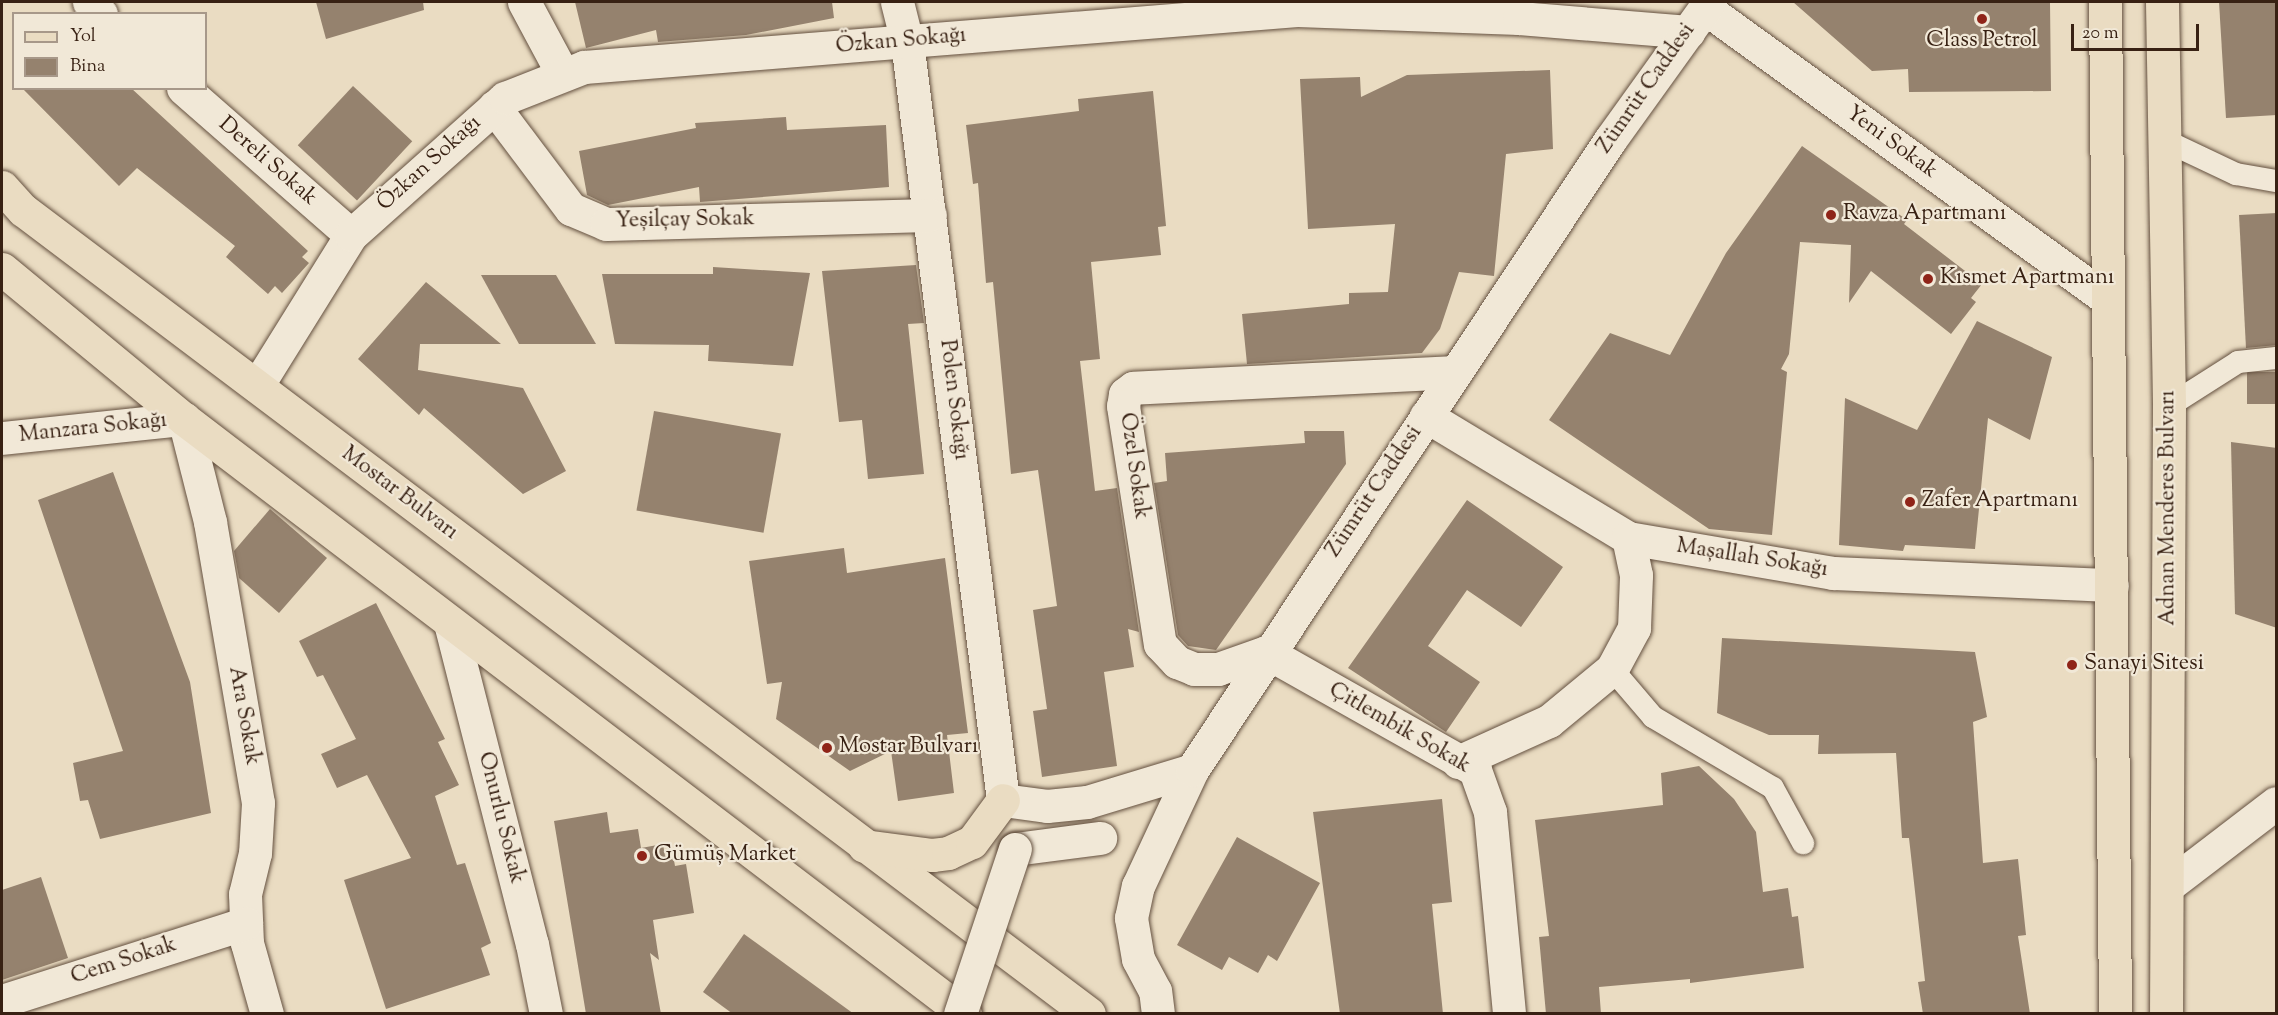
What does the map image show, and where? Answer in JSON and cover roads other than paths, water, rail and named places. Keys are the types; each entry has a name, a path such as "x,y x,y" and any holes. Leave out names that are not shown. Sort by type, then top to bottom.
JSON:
{"main road":[{"path":"2105,2 2115,1014"},
{"name":"Adnan Menderes Bulvarı","path":"2162,2 2169,406 2170,884 2166,1014"},
{"name":"Mostar Bulvarı","path":"2,187 23,210 862,846 1089,1014"},
{"path":"2,268 184,419 965,1014"},
{"path":"862,846 932,855 948,853 972,842 1003,800"}],"street":[{"path":"524,2 562,73"},
{"name":"Polen Sokağı","path":"897,2 907,42 930,214 1003,800"},
{"name":"Özkan Sokağı","path":"257,386 351,235 494,107 562,73 584,66 907,42 1296,5 1519,18 1701,14"},
{"name":"Yeni Sokak","path":"1701,14 2107,299"},
{"name":"Zümrüt Caddesi","path":"1158,1014 1155,991 1138,959 1131,918 1138,886 1192,770 1266,652 1701,14"},
{"name":"Dereli Sokak","path":"185,90 351,235"},
{"name":"Yeşilçay Sokak","path":"494,107 571,208 606,224 930,214"},
{"name":"Özel Sokak","path":"1266,652 1218,669 1194,669 1177,662 1160,644 1125,394 1133,388 1456,372"},
{"name":"Maşallah Sokağı","path":"1426,417 1628,538 1833,573 2112,585"},
{"name":"Manzara Sokağı","path":"2,438 184,419"},
{"name":"Ara Sokak","path":"184,419 210,522 258,803 255,853 245,894 246,923 267,1014"},
{"path":"1458,762 1549,721 1612,669 1634,628 1636,575 1628,538"},
{"name":"Onurlu Sokak","path":"450,623 532,944 546,1014"},
{"name":"Çitlembik Sokak","path":"1266,652 1475,770 1490,812 1509,1014"},
{"path":"1003,800 1047,806 1087,802 1192,770"},
{"path":"2170,884 2277,803"},
{"path":"960,1014 1015,849 1100,838"},
{"name":"Cem Sokak","path":"2,1001 246,923"}],"lane":[{"path":"2164,140 2236,174 2277,181"},
{"path":"2169,406 2238,362 2277,358"},
{"path":"1612,669 1653,717 1773,788 1803,843"}],"place":[{"name":"Class Petrol","path":"1982,19"},
{"name":"Ravza Apartmanı","path":"1831,215"},
{"name":"Kısmet Apartmanı","path":"1928,279"},
{"name":"Zafer Apartmanı","path":"1910,502"},
{"name":"Sanayi Sitesi","path":"2072,665"},
{"name":"Mostar Bulvarı","path":"827,748"},
{"name":"Gümüş Market","path":"642,856"}]}
